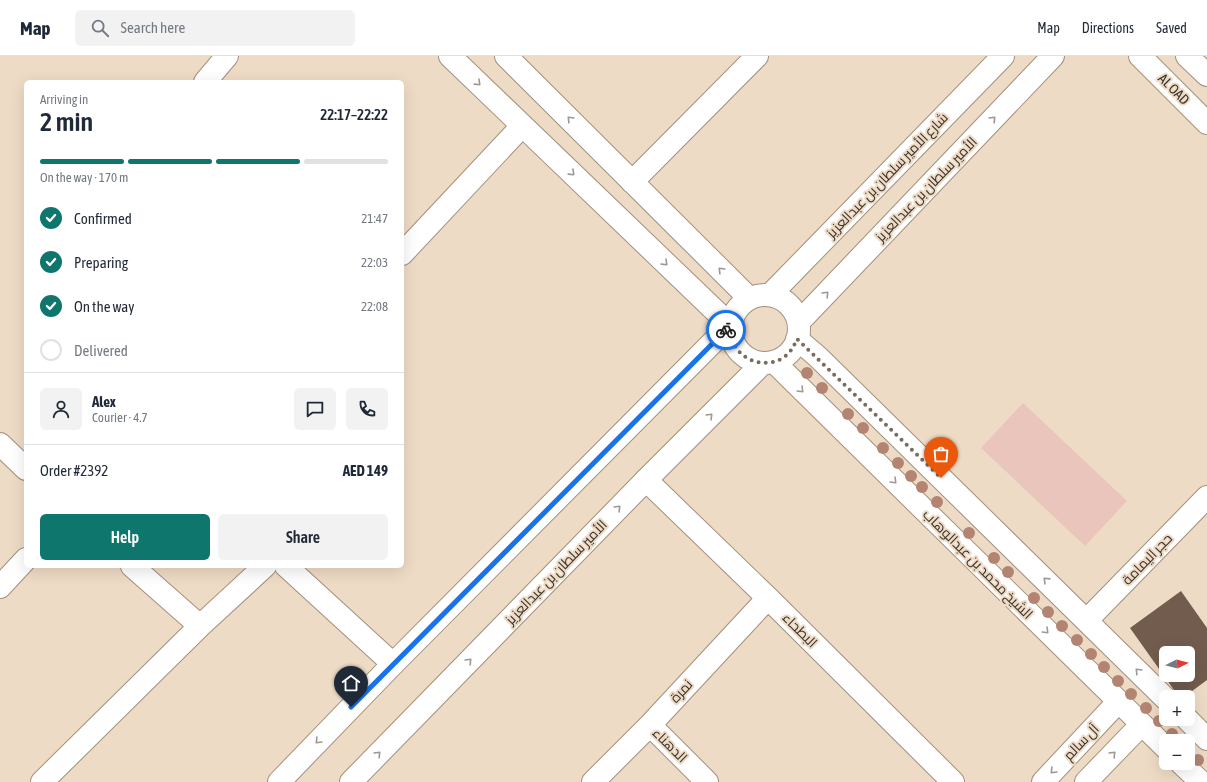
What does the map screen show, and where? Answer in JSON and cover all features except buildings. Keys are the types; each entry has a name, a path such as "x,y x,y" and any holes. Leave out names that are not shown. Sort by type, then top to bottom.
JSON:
{"street":[{"path":"207,80 227,56"},
{"path":"450,56 730,325"},
{"path":"506,56 749,298"},
{"path":"632,182 757,56"},
{"name":"شارع الأمير سلطان بن عبدالعزيز","path":"771,294 1003,56"},
{"name":"الأمير سلطان بن عبدالعزيز","path":"798,331 1053,56"},
{"name":"AL OAD","path":"1140,56 1207,122"},
{"path":"1188,56 1207,75"},
{"path":"404,252 522,126"},
{"path":"760,294 771,294 789,304 795,312 798,331 792,349 784,357 768,363 752,361 742,355 735,347 731,336 730,325 733,314 740,305 749,298 760,294"},
{"path":"279,782 393,664 730,325"},
{"path":"798,331 823,363 1159,692"},
{"name":"الأمير سلطان بن عبدالعزيز","path":"351,782 646,480 768,363"},
{"name":"الشيخ محمد بن عبدالوهاب","path":"768,363 1159,742"},
{"path":"0,444 24,467"},
{"name":"البطحاء","path":"646,480 768,598 953,782"},
{"name":"حجر اليمامة","path":"1087,620 1207,497"},
{"path":"0,587 24,561"},
{"path":"134,568 200,626"},
{"path":"42,782 200,626 262,568"},
{"path":"288,568 393,664"},
{"name":"نمرة","path":"593,782 650,725 768,598"},
{"name":"آل سالم","path":"1043,782 1118,702"},
{"name":"الدهناء","path":"650,725 707,782"},
{"path":"1086,782 1141,725"},
{"path":"1193,726 1207,739"},
{"path":"1188,770 1201,782"}],"shaded area":[{"path":"1023,403 1127,501 1085,546 981,448"}],"way so far":[{"path":"726,330 730,325 731,336 735,347 742,355 752,361 762,363 774,362 784,357 792,349 797,339 941,478"}],"route":[{"path":"351,707 404,652 726,330"}]}
